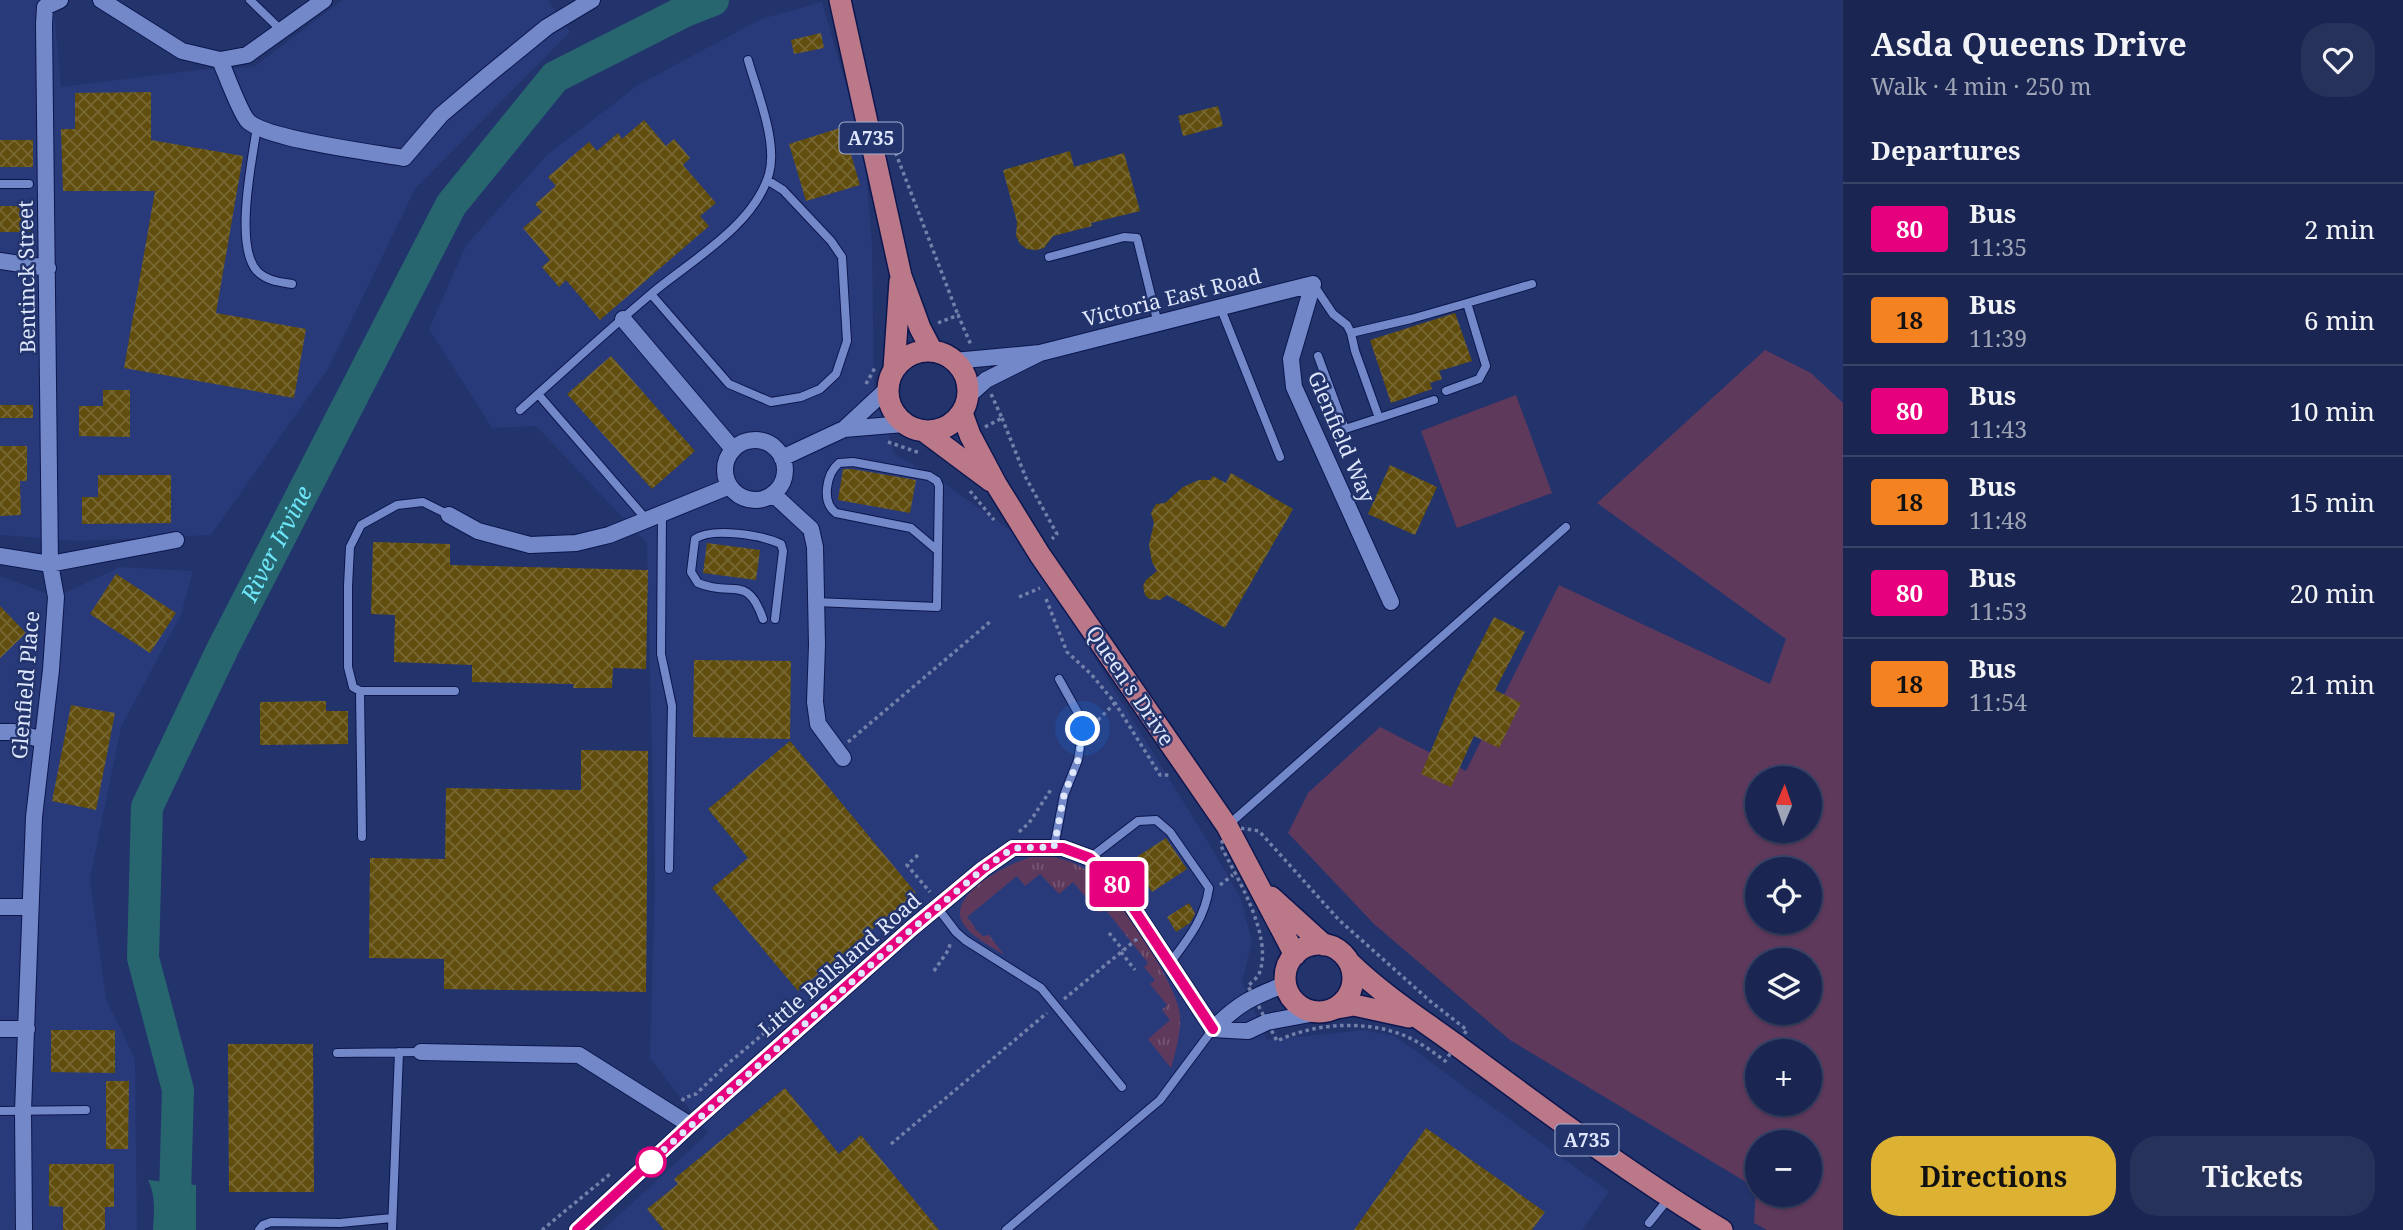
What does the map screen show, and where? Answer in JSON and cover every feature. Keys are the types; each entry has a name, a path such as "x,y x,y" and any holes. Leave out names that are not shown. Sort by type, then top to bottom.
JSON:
{"main road":[{"name":"A735","path":"839,0 901,276 920,328 932,351"},
{"name":"A735","path":"901,276 886,372 889,402 895,414 914,427"},
{"path":"886,372 910,355 932,351 944,354 954,361"},
{"name":"A735","path":"954,361 965,377 964,405"},
{"path":"914,427 945,427 964,405"},
{"name":"Queen's Drive","path":"964,405 970,435 996,484 1040,555 1227,825 1295,955"},
{"name":"Queen's Drive","path":"914,427 996,484"},
{"name":"Queen's Drive","path":"1262,889 1324,944"},
{"name":"A735","path":"1324,944 1335,947 1373,985 1501,1080 1670,1198 1722,1230"},
{"path":"1286,984 1289,963 1295,955 1304,948 1324,944"},
{"path":"1329,1010 1351,993 1353,972 1350,963"},
{"name":"A735","path":"1286,984 1289,994 1302,1008 1329,1010 1354,1005 1422,1020"}],"street":[{"name":"Bentinck Street","path":"50,564 44,15 45,7 60,0"},
{"path":"101,0 182,51 220,60 247,55 321,1"},
{"path":"220,60 247,120 257,127 290,138 404,158 441,115 487,76 547,27 592,0"},
{"path":"0,261 48,268"},
{"name":"Victoria East Road","path":"954,361 1040,353 1313,284"},
{"name":"Glenfield Way","path":"1313,284 1291,359 1294,387 1391,602"},
{"path":"622,319 733,449"},
{"name":"Victoria East Road","path":"964,405 986,380 1040,353"},
{"path":"782,458 844,429 870,403 886,372"},
{"path":"844,429 914,427"},
{"path":"760,441 777,450 782,458 784,477 773,494 755,500 736,494 730,486 725,467 733,449 741,444 760,441"},
{"path":"449,514 478,531 530,545 576,543 609,535 730,486"},
{"path":"773,494 811,529 815,547 815,702 818,724 839,755"},
{"path":"0,556 50,564 176,540"},
{"name":"Glenfield Place","path":"24,1230 23,1111 29,907 34,817 51,670 56,597 50,564"},
{"path":"0,732 14,732 43,740"},
{"name":"Little Bellsland Road","path":"577,1230 934,900 1013,848 1063,848 1090,858 1118,885 1213,1029"},
{"path":"0,907 29,907"},
{"path":"1213,1029 1234,1008 1286,984"},
{"path":"1213,1029 1248,1031 1267,1022 1329,1010"},
{"path":"0,1029 27,1029"},
{"path":"421,1052 579,1055 690,1125"}],"lane":[{"path":"250,0 282,30"},
{"path":"520,410 651,294 736,225 755,202 767,180 771,154 748,61"},
{"path":"257,127 245,214 251,263 259,273 271,280 292,284"},
{"path":"651,294 729,384 771,402 811,393 820,389 836,374 847,341 842,257 831,241 783,190 767,180"},
{"path":"0,184 29,184"},
{"path":"1049,257 1124,237 1137,238 1158,324"},
{"path":"1313,284 1333,314 1347,325 1351,333 1379,418"},
{"path":"1351,333 1411,320 1532,284"},
{"path":"1446,391 1479,379 1486,366 1467,303"},
{"path":"1221,309 1280,457"},
{"path":"1318,356 1345,429 1434,400"},
{"path":"538,394 646,519"},
{"path":"816,602 937,607 939,486 937,481 929,475 845,461 839,463 832,471 826,498 830,508 836,513 911,528 937,550"},
{"path":"449,514 423,502 397,505 360,524 350,547 348,667 353,687 360,691 455,691"},
{"path":"662,513 661,653 672,706 669,869"},
{"path":"1227,825 1566,527"},
{"path":"763,619 756,600 747,591 698,583 691,572 695,539 713,532 771,539 781,544 783,551 775,620"},
{"path":"1054,847 1064,795 1078,760 1083,729 1079,713 1059,679"},
{"path":"360,691 362,837"},
{"path":"1090,858 1138,821 1156,820 1170,832 1191,859 1209,888 1207,902 1199,923 1169,964"},
{"path":"934,900 956,932 965,940 1041,988 1122,1087"},
{"path":"1006,1230 1160,1100 1213,1029"},
{"path":"392,1230 399,1052"},
{"path":"337,1053 421,1052"},
{"path":"0,1111 86,1110"},
{"path":"1649,1223 1670,1198"},
{"path":"259,1230 271,1222 340,1223 392,1218"}],"path":[{"path":"871,140 891,140 958,315 978,358"},
{"path":"920,328 958,315"},
{"path":"870,403 863,391 886,372"},
{"path":"986,380 1026,478 1057,534 1040,555"},
{"path":"970,435 1002,418"},
{"path":"881,426 888,442 926,455 945,446"},
{"path":"966,487 996,522"},
{"path":"1036,578 1067,652 1115,702 1160,775 1190,774"},
{"path":"1019,597 1042,587"},
{"path":"839,755 990,621"},
{"path":"1227,825 1259,831 1339,920 1466,1030 1445,1061 1403,1035 1373,1028 1341,1026 1308,1030 1277,1041 1254,997 1248,986 1259,974 1262,948 1256,919 1221,846 1227,825"},
{"path":"918,855 906,864 934,900"},
{"path":"1221,885 1231,879"},
{"path":"1062,1001 1147,931"},
{"path":"1109,933 1135,970"},
{"path":"934,971 950,947"},
{"path":"891,1144 1047,1013"}],"shaded area":[{"path":"0,0 53,0 61,87 198,70 254,67 342,0 548,0 570,32 415,189 328,369 211,535 77,541 0,535"},
{"path":"822,2 864,148 872,244 874,385 894,454 932,475 1020,537 1241,899 1252,942 1242,982 1267,1040 1363,1030 1395,1036 1609,1192 1582,1230 603,1230 708,1133 650,1058 655,879 647,543 536,426 492,428 429,329 466,245 548,154 638,85 761,19"},
{"path":"120,567 193,571 181,615 121,727 90,879 106,999 135,1059 137,1230 0,1230 0,576 56,597"},
{"path":"148,1180 196,1185 196,1230 153,1230 153,1198"}],"green space":[{"path":"1765,350 1811,373 1843,403 1843,1230 1767,1230 1754,1223 1755,1207 1822,1207 1822,1130 1745,1130 1745,1181 1510,1040 1374,924 1288,833 1308,793 1380,727 1466,771 1559,585 1770,684 1786,639 1597,503"},
{"path":"1516,395 1552,493 1457,528 1421,431"},
{"path":"1039,855 1074,863 1097,879 1127,915 1156,959 1168,981 1180,1015 1179,1035 1171,1068 1148,1039 1170,1020 1162,1010 1167,1005 1150,984 1155,980 1144,967 1148,963 1105,909 1099,913 1073,882 1059,894 1040,874 1025,886 1017,876 967,917 983,936 989,935 1004,955 977,938 964,925 960,913 963,902 972,890 1014,863"}],"building":[{"path":"821,33 824,48 794,54 791,40"},
{"path":"151,92 151,140 243,156 216,313 306,329 294,398 124,368 155,191 63,191 61,129 75,129 75,93"},
{"path":"1218,106 1223,126 1183,136 1178,116"},
{"path":"644,120 666,146 674,139 690,158 683,165 716,203 700,216 709,226 600,320 566,280 559,287 542,267 550,260 523,228 542,212 535,204 556,186 548,177 589,142 597,151 618,133 622,139"},
{"path":"843,127 860,185 806,201 789,144"},
{"path":"0,140 33,140 33,167 0,167"},
{"path":"1070,151 1074,167 1124,153 1140,211 1053,236 1044,248 1027,249 1020,244 1016,236 1017,222 1003,170"},
{"path":"0,206 32,206 32,232 0,232"},
{"path":"1455,313 1472,361 1439,371 1442,379 1430,383 1432,389 1391,403 1370,340"},
{"path":"611,356 695,451 652,489 567,394"},
{"path":"103,390 130,390 130,437 79,436 79,406 103,406"},
{"path":"0,405 33,405 33,418 0,418"},
{"path":"0,446 27,446 27,481 20,481 21,515 0,516"},
{"path":"1390,465 1437,487 1415,535 1368,514"},
{"path":"843,469 916,480 910,513 838,500"},
{"path":"1231,473 1293,509 1225,628 1167,595 1160,600 1149,599 1143,586 1157,571 1152,562 1149,545 1154,523 1151,513 1156,504 1165,503 1183,487 1199,480 1210,480 1213,476 1226,483"},
{"path":"98,475 171,475 171,523 82,524 82,497 98,497"},
{"path":"373,542 450,544 450,565 648,570 646,669 613,668 612,688 573,688 574,684 472,682 472,665 394,662 395,615 371,614"},
{"path":"707,543 760,550 756,580 703,573"},
{"path":"116,574 176,613 150,653 90,614"},
{"path":"0,606 26,633 0,658"},
{"path":"1494,617 1525,632 1495,690 1521,703 1499,748 1474,736 1451,787 1421,774 1457,689"},
{"path":"694,660 791,661 790,739 693,737"},
{"path":"326,701 326,711 348,711 348,744 260,745 260,702"},
{"path":"71,705 115,713 96,810 52,801"},
{"path":"790,741 916,893 798,991 712,888 748,858 708,809"},
{"path":"581,750 648,751 646,992 444,989 444,959 369,958 370,858 445,859 446,788 581,790"},
{"path":"1166,838 1187,869 1152,892 1132,860"},
{"path":"1189,903 1194,916 1190,923 1176,932 1167,917"},
{"path":"51,1030 115,1030 115,1073 51,1072"},
{"path":"228,1044 313,1044 314,1192 229,1192"},
{"path":"106,1081 129,1081 128,1149 106,1149"},
{"path":"785,1088 839,1154 861,1135 939,1230 664,1230 647,1209 678,1184 674,1179"},
{"path":"1426,1128 1545,1212 1532,1230 1354,1230"},
{"path":"49,1164 114,1164 114,1207 105,1207 105,1230 63,1230 63,1207 49,1206"}],"waterway":[{"name":"River Irvine","path":"174,1230 178,1090 143,958 147,807 223,648 451,205 555,77 685,11 713,0"}],"bus line":[{"name":"80","path":"577,1230 690,1125 912,928 983,869 1013,848 1063,848 1090,858 1118,885 1213,1029"}],"route":[{"path":"651,1162 648,1164 892,946 983,869 1013,848 1054,847 1064,795 1078,760 1083,729"}]}
